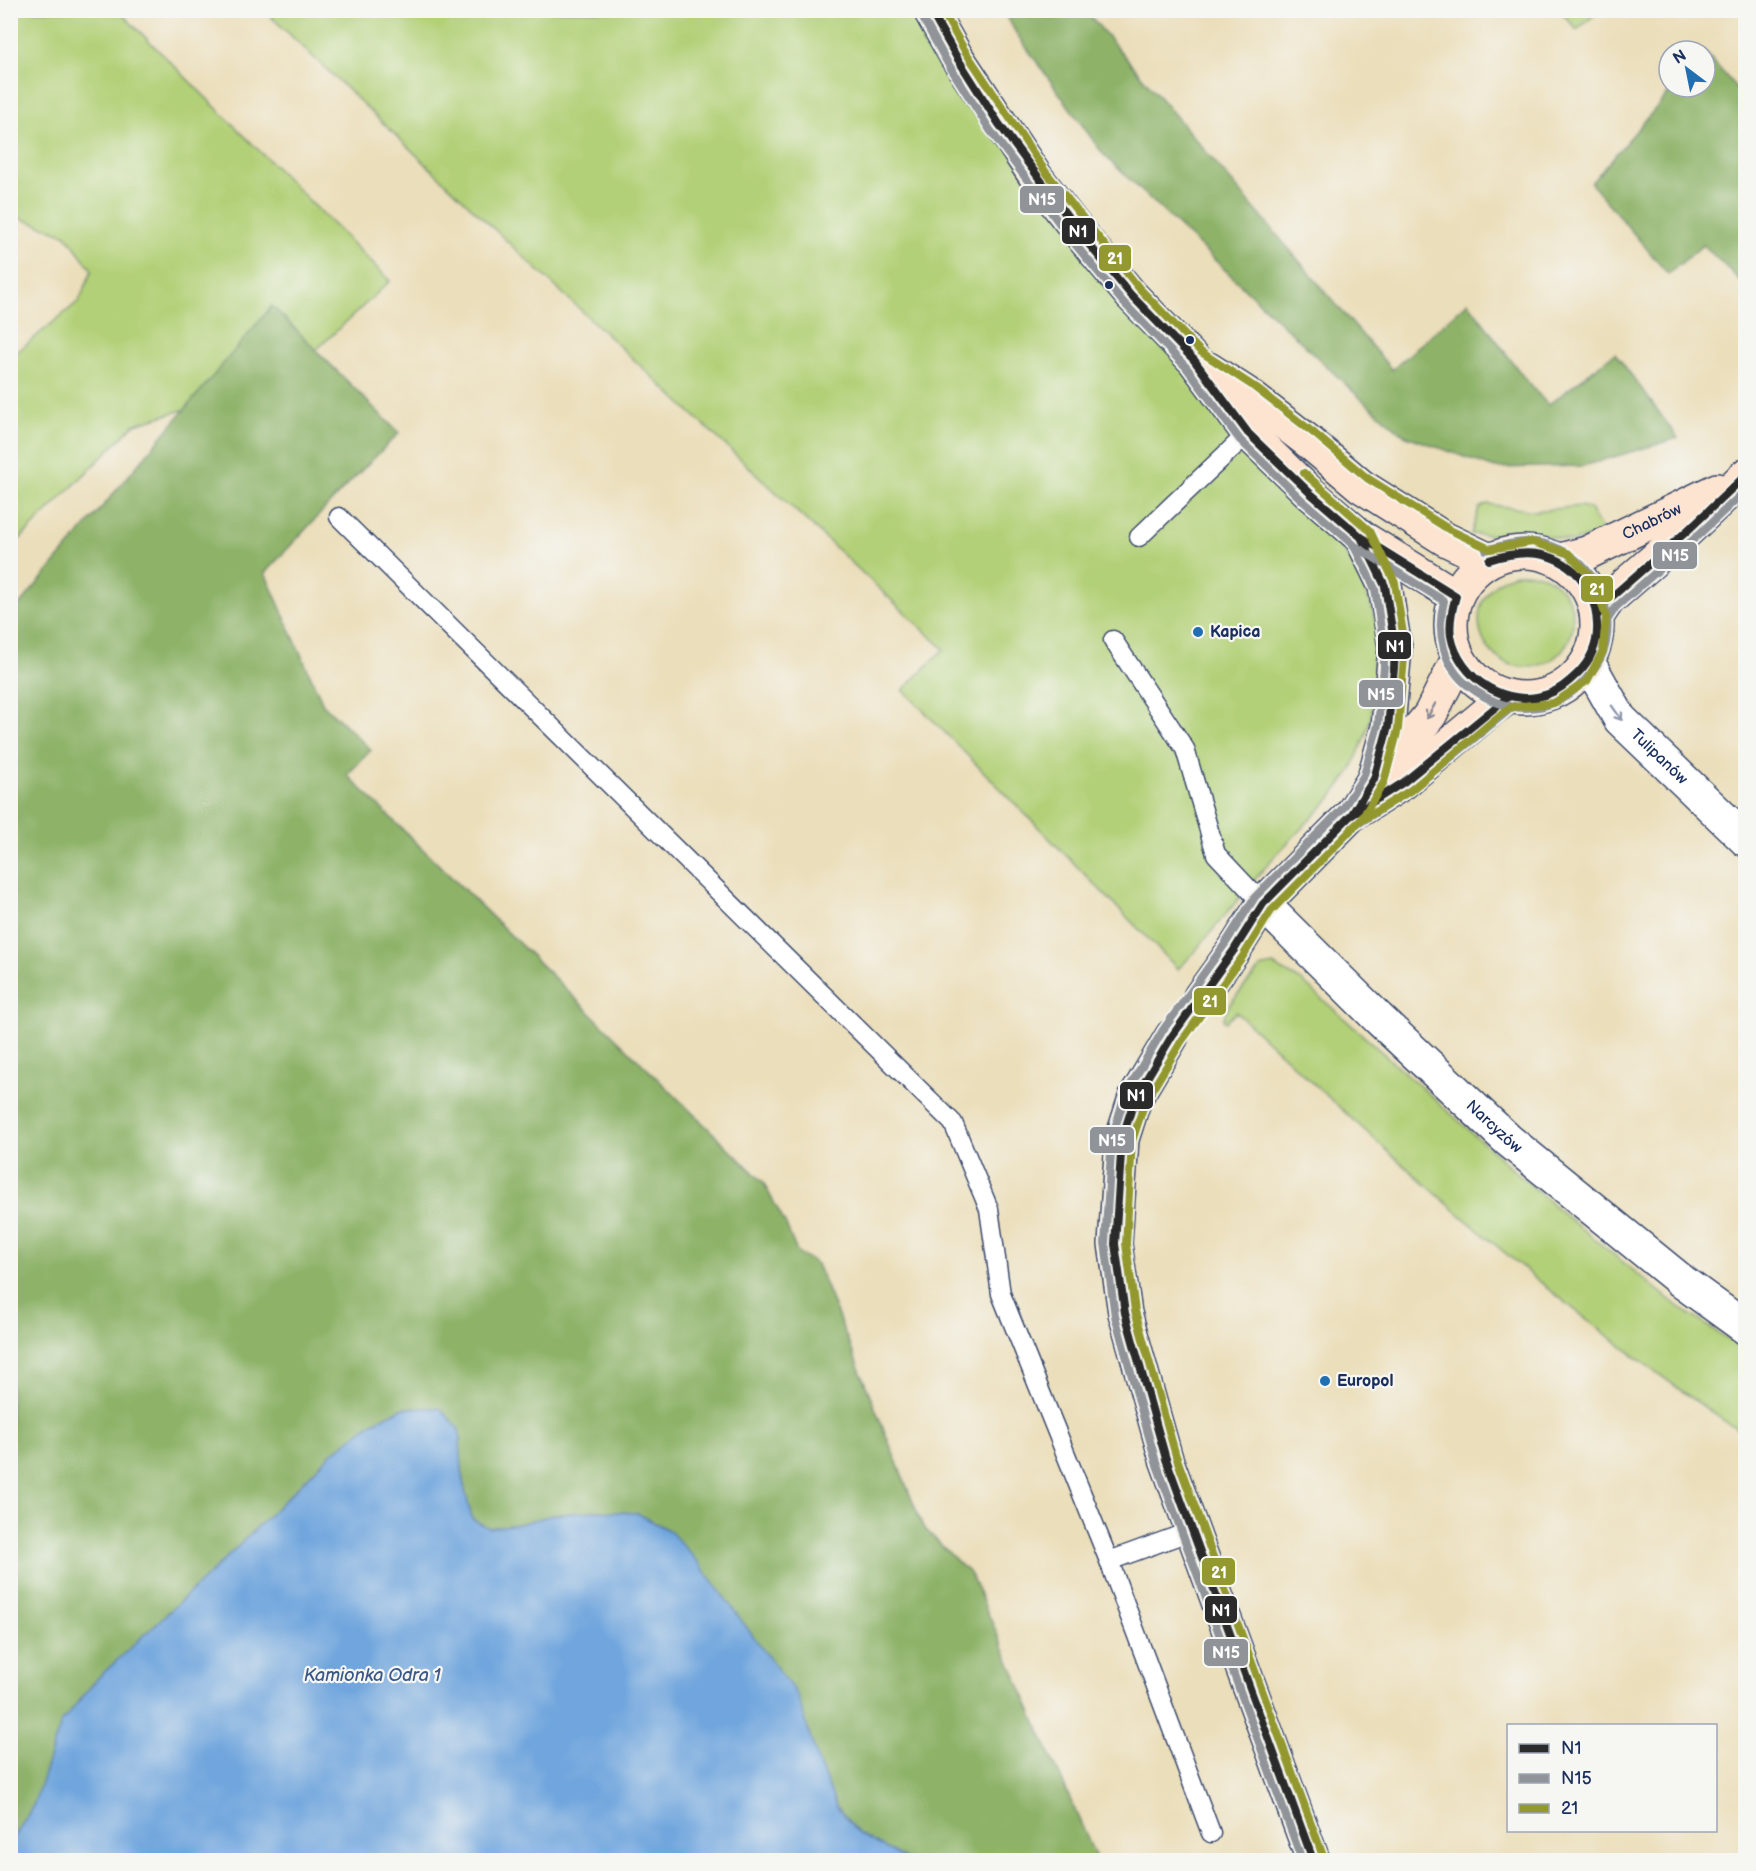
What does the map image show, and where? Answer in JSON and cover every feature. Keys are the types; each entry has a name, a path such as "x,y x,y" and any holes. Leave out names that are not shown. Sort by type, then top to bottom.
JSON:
{"street":[{"path":"930,10 956,56 1036,177 1131,296 1194,360 1248,433 1310,493 1361,537 1456,596"},
{"path":"1194,360 1247,394 1361,486 1445,539 1489,560"},
{"name":"Chabrów","path":"1560,560 1587,553 1744,476"},
{"name":"Chabrów","path":"1597,616 1608,600 1687,531 1744,476"},
{"path":"1361,537 1385,586 1395,648 1388,727 1374,779"},
{"path":"1524,551 1560,560 1574,571 1593,598 1597,616 1597,632 1588,662 1567,685 1554,693 1524,699 1493,692 1473,678 1458,659 1451,638 1450,616 1456,596 1469,575 1489,560 1506,553 1524,551"},
{"path":"1200,997 1263,904 1352,814 1374,779 1430,715 1458,659"},
{"name":"Tulipanów","path":"1588,662 1620,719 1746,840"},
{"path":"1352,814 1404,782 1508,697"},
{"name":"Narcyzów","path":"1263,904 1386,1026 1508,1140 1684,1283 1746,1328"},
{"path":"1172,1036 1135,1098 1122,1139 1115,1244 1125,1313 1166,1459 1313,1860"}],"lane":[{"path":"1139,537 1248,433"},
{"path":"339,517 953,1123 988,1209 1001,1294 1109,1561 1211,1833"},
{"path":"1113,640 1185,749 1216,854 1263,904"},
{"path":"1109,1561 1191,1531"}],"green space":[{"path":"11,11 119,11 390,281 316,350 272,306 186,409 135,424 11,548 11,357 79,301 92,270 66,235 11,215"},
{"path":"265,11 930,11 956,56 1350,559 1371,604 1383,653 1378,668 1371,717 1351,771 1330,799 1273,858 1178,969 903,690 944,649 511,245"},
{"path":"1004,11 1086,11 1392,370 1468,302 1525,379 1548,405 1615,353 1678,438 1583,466 1495,468 1404,435 1360,398 1103,154 1016,33"},
{"path":"1560,11 1599,11 1577,30"},
{"path":"1717,66 1745,98 1745,285 1703,245 1668,274 1591,183 1664,99 1717,99"},
{"path":"272,306 399,433 265,573 323,704 371,750 347,775 763,1182 786,1225 797,1252 817,1264 923,1527 971,1575 1097,1860 907,1860 859,1834 836,1806 818,1761 670,1531 637,1513 594,1511 553,1515 519,1524 489,1528 472,1519 463,1482 459,1429 440,1408 404,1408 373,1422 331,1454 215,1569 98,1678 61,1723 34,1804 11,1843 11,615"},
{"path":"1487,504 1535,511 1581,506 1590,509 1604,533 1572,542 1528,531 1490,535 1471,534 1479,508"},
{"path":"1526,573 1544,577 1559,587 1569,602 1573,620 1569,638 1559,653 1544,663 1526,667 1508,663 1493,653 1483,638 1479,620 1483,602 1493,587 1508,577"},
{"path":"1273,965 1302,981 1561,1212 1680,1308 1745,1350 1745,1435 1677,1388 1546,1287 1420,1180 1236,1012 1226,1022 1223,1020 1229,1005 1260,968"}],"water":[{"name":"Kamionka Odra 1","path":"404,1408 440,1408 459,1429 463,1482 472,1519 489,1528 519,1524 553,1515 594,1511 637,1513 670,1531 698,1562 797,1695 818,1761 836,1806 859,1834 907,1860 11,1860 11,1843 34,1804 61,1723 98,1678 215,1569 331,1454 373,1422"}],"tunnel":[{"path":"1172,1036 1200,997"}],"transit line":[{"name":"N1","path":"930,10 999,124 1082,236 1131,295 1194,360 1248,433 1310,493 1361,537 1385,586 1395,648 1394,668 1388,727 1374,779 1352,814 1263,904 1234,950 1172,1036 1135,1098 1122,1139 1115,1244 1125,1313 1166,1459 1313,1860"},
{"name":"21","path":"942,10 965,51 1045,171 1139,288 1201,352 1253,386 1367,478 1450,530 1490,549 1532,542 1568,553 1594,580 1606,617 1603,651 1587,681 1554,703 1512,707 1500,715 1411,790 1359,822 1271,911 1243,956 1181,1042 1145,1102 1132,1141 1126,1244 1135,1311 1176,1456 1323,1856"},
{"name":"N15","path":"921,15 947,62 990,130 1074,243 1123,302 1186,367 1240,440 1303,501 1353,544 1375,589 1384,649 1384,667 1378,725 1364,775 1344,807 1255,897 1225,944 1163,1030 1126,1093 1112,1137 1105,1243 1115,1316 1156,1462 1302,1860"},
{"name":"21","path":"1304,473 1370,531 1395,583 1405,646 1398,729 1384,782 1361,820 1352,828"},
{"name":"N1","path":"1597,616 1608,600 1687,531 1746,475"},
{"name":"N15","path":"1606,622 1616,607 1746,490"},
{"name":"N1","path":"1350,527 1361,537 1456,596 1451,616 1451,636 1456,651 1474,677 1501,694 1532,698 1548,694 1568,683 1583,668 1595,644 1596,617 1588,589 1579,576 1565,564 1544,555 1523,553 1489,560"},
{"name":"N15","path":"1343,535 1355,546 1444,601 1441,624 1444,648 1453,670 1470,687 1498,703 1512,707 1541,707 1555,702 1581,684 1603,654 1608,624 1600,591 1581,564 1552,546 1522,542 1486,550"},
{"name":"N1","path":"1349,817 1404,782 1508,697"},
{"name":"N15","path":"1355,826 1411,790 1514,706"}],"place":[{"name":"Kapica","path":"1198,632"},
{"name":"Europol","path":"1325,1381"}]}
